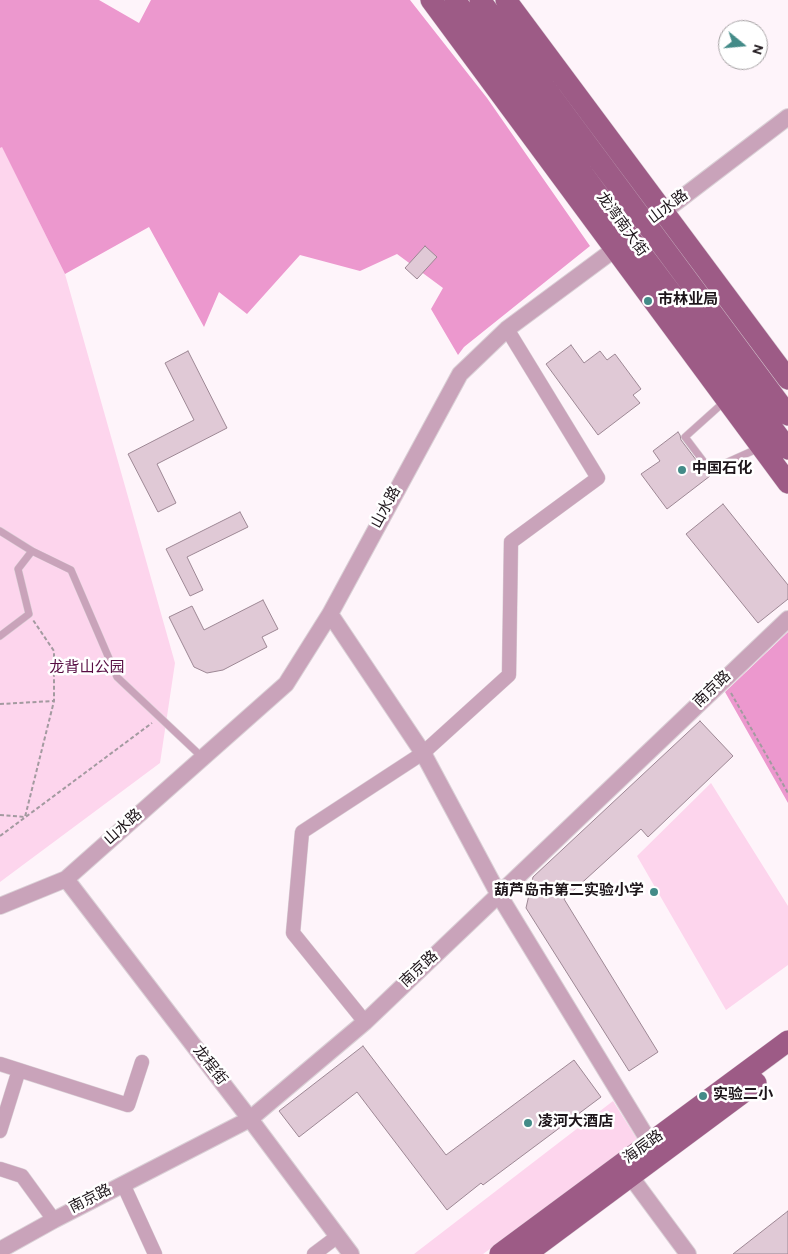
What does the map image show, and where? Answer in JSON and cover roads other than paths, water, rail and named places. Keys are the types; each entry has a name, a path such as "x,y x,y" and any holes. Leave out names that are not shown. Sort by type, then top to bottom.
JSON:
{"main road":[{"path":"431,0 622,243"},
{"name":"龙湾南大街","path":"455,0 622,243 773,443 788,483"},
{"name":"龙湾南大街","path":"480,0 647,225 781,389 788,414"},
{"path":"506,0 788,379"},
{"name":"海辰路","path":"500,1254 788,1041"},
{"name":"海辰路","path":"538,1248 788,1059"}],"street":[{"name":"山水路","path":"0,906 66,879 286,684 330,614 460,374 507,329 788,118"},
{"path":"365,1022 293,933 302,832 423,753 509,675 511,542 598,478 507,329"},
{"path":"330,614 423,753 499,895 650,1143"},
{"name":"南京路","path":"0,1250 54,1220 250,1119 365,1022 788,619"},
{"name":"龙程街","path":"66,879 351,1254"},
{"path":"0,1064 128,1105 142,1062"},
{"path":"0,1131 20,1070"},
{"path":"0,1169 22,1176 54,1220"},
{"path":"631,1176 688,1254"},
{"path":"123,1184 155,1254"},
{"path":"314,1254 338,1236"}],"lane":[{"path":"734,393 685,437 710,470 773,443"},
{"path":"0,531 32,552 71,570 117,677 203,758"},
{"path":"0,636 29,614 18,569 32,552"}],"place":[{"name":"市林业局","path":"648,301"},
{"name":"中国石化","path":"682,470"},
{"name":"葫芦岛市第二实验小学","path":"654,892"},
{"name":"实验二小","path":"703,1096"},
{"name":"凌河大酒店","path":"528,1123"}],"park label":[{"name":"龙背山公园","path":"87,669"}]}
